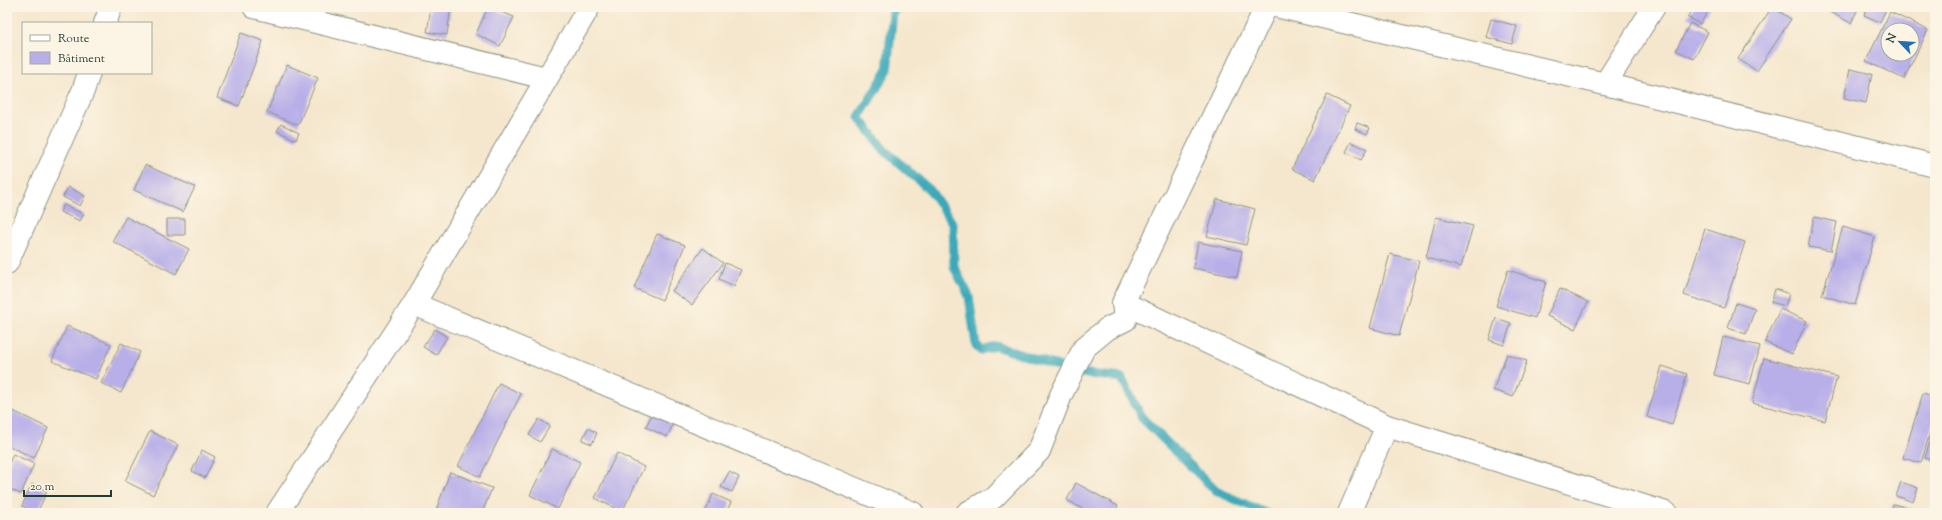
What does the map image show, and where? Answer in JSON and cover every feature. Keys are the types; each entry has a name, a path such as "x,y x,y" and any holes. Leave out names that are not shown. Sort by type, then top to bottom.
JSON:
{"street":[{"path":"105,22 111,7"},
{"path":"254,7 546,78"},
{"path":"277,513 414,304 589,7"},
{"path":"967,513 993,498 1039,451 1061,395 1084,348 1107,329 1125,320 1123,303 1266,7"},
{"path":"1280,7 1605,84 1935,166"},
{"path":"1605,84 1654,7"},
{"path":"7,263 83,90 88,74"},
{"path":"1123,303 1386,426 1666,513"},
{"path":"414,304 913,513"},
{"path":"1348,513 1386,426"}],"building":[{"path":"431,7 451,7 447,35 427,32"},
{"path":"488,7 514,17 500,46 476,34"},
{"path":"1694,7 1711,7 1700,24 1687,17"},
{"path":"1772,7 1791,19 1757,71 1738,59"},
{"path":"1820,7 1859,7 1851,23"},
{"path":"1867,7 1887,7 1880,22 1864,15"},
{"path":"1890,12 1911,22 1885,22"},
{"path":"1491,19 1517,26 1512,44 1486,37"},
{"path":"1690,23 1708,32 1694,59 1676,50"},
{"path":"1920,26 1928,30 1920,46"},
{"path":"1880,32 1880,62 1912,62 1904,79 1866,61"},
{"path":"241,33 263,41 239,106 217,98"},
{"path":"287,65 318,78 298,125 267,112"},
{"path":"1850,69 1872,74 1866,103 1844,98"},
{"path":"1327,95 1350,106 1315,180 1292,169"},
{"path":"1357,123 1370,128 1367,134 1355,129"},
{"path":"281,124 299,133 296,140 277,131"},
{"path":"1351,142 1367,149 1361,160 1346,152"},
{"path":"145,165 195,187 183,212 134,190"},
{"path":"68,187 85,196 80,206 63,197"},
{"path":"1217,199 1255,209 1246,245 1207,236"},
{"path":"64,205 84,214 80,221 60,212"},
{"path":"126,217 189,249 176,274 112,241"},
{"path":"1436,217 1473,226 1461,267 1426,258"},
{"path":"1814,217 1837,222 1831,251 1808,247"},
{"path":"167,219 185,219 185,235 167,235"},
{"path":"1843,227 1875,237 1855,305 1822,295"},
{"path":"1705,229 1745,242 1724,308 1684,295"},
{"path":"657,234 685,245 662,300 634,288"},
{"path":"1198,242 1242,251 1237,277 1193,268"},
{"path":"703,248 723,263 692,305 672,291"},
{"path":"1390,254 1419,261 1399,336 1370,328"},
{"path":"725,263 741,270 734,286 719,279"},
{"path":"1508,270 1546,282 1535,318 1496,306"},
{"path":"1560,289 1588,302 1575,329 1547,316"},
{"path":"1775,289 1789,294 1785,306 1771,302"},
{"path":"1736,303 1755,309 1746,334 1728,328"},
{"path":"1780,309 1807,321 1792,354 1765,342"},
{"path":"1496,318 1511,323 1504,345 1489,340"},
{"path":"67,326 111,344 96,379 52,361"},
{"path":"435,329 447,337 436,355 423,347"},
{"path":"1723,337 1760,346 1750,384 1714,375"},
{"path":"121,343 140,352 121,393 101,383"},
{"path":"1507,354 1527,361 1513,397 1493,390"},
{"path":"1764,358 1837,377 1825,421 1752,403"},
{"path":"1662,366 1687,374 1672,425 1647,417"},
{"path":"499,383 521,394 480,477 458,466"},
{"path":"1923,393 1935,397 1935,416 1921,463 1903,458"},
{"path":"7,408 48,428 34,458 7,445"},
{"path":"653,411 674,422 667,437 646,427"},
{"path":"539,419 550,426 540,442 529,435"},
{"path":"588,428 597,433 592,444 582,440"},
{"path":"1933,430 1935,431 1935,461 1925,458"},
{"path":"150,431 178,445 153,495 125,481"},
{"path":"552,449 580,462 558,509 530,495"},
{"path":"202,450 215,457 205,478 192,471"},
{"path":"617,453 644,467 622,512 595,498"},
{"path":"13,454 34,464 21,494 7,488 7,468"},
{"path":"450,472 492,488 482,513 435,513"},
{"path":"729,472 739,477 732,492 721,487"},
{"path":"1901,482 1918,488 1913,502 1896,496"},
{"path":"1076,483 1118,506 1114,513 1090,513 1067,500"},
{"path":"32,484 47,491 37,513 22,506"},
{"path":"713,494 731,502 726,513 705,513"},
{"path":"1893,504 1913,509 1911,513 1891,513"}],"waterway":[{"path":"900,7 893,12 887,71 859,117 884,150 930,190 953,224 954,267 969,296 976,345 981,350 995,346 1080,373 1122,378 1142,418 1216,491 1266,513"}]}
